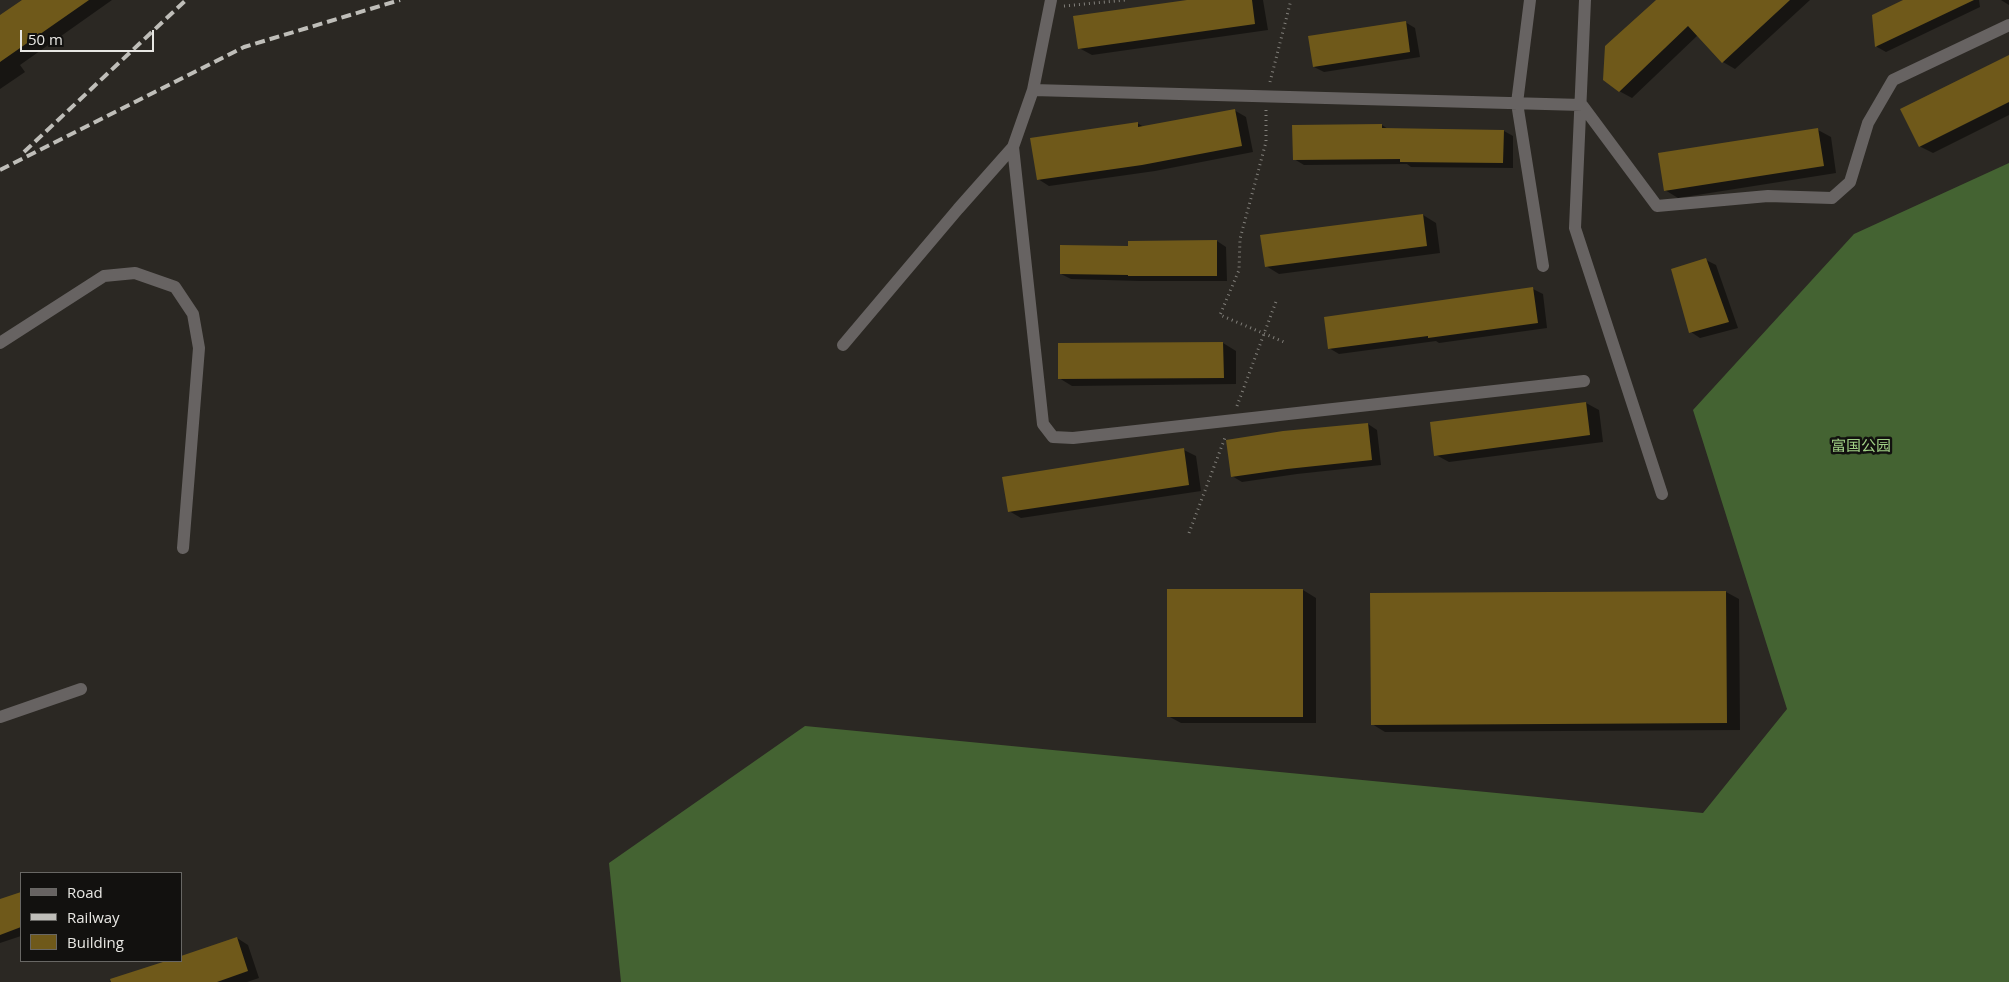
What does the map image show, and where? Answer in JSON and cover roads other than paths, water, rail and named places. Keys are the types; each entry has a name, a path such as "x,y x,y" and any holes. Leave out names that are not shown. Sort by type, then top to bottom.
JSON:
{"street":[{"path":"1530,0 1517,103 1543,266"},
{"path":"1586,0 1575,228 1662,494"},
{"path":"843,345 958,209 1014,147 1033,90 1050,4"},
{"path":"1582,105 1657,206 1768,196 1832,198 1850,182 1868,123 1893,80 2009,25"},
{"path":"1033,90 1582,105"},
{"path":"1014,147 1043,424 1053,437 1073,438 1584,381"},
{"path":"0,342 104,276 136,273 175,287 193,314 198,348 183,548"},
{"path":"0,718 81,689"}],"railway":[{"path":"24,152 186,0"},
{"path":"0,170 244,47 400,0"}],"park label":[{"name":"富国公园","path":"1861,447"}]}
